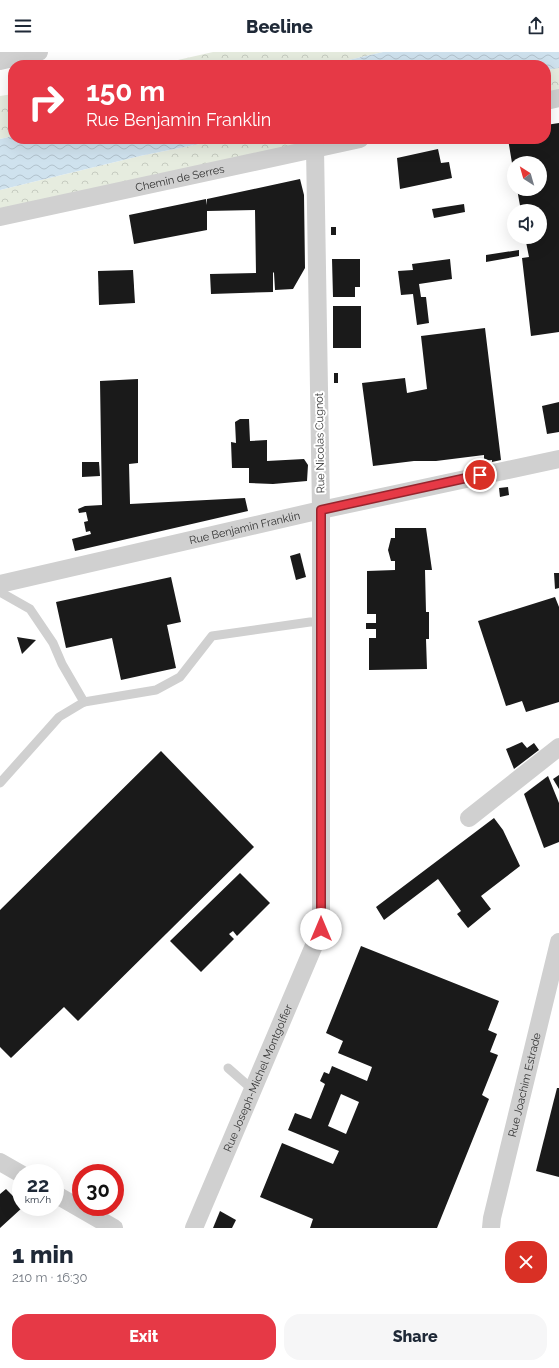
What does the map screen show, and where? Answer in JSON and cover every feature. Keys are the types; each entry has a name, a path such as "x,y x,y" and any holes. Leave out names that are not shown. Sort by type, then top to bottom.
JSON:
{"street":[{"path":"0,61 39,52"},
{"name":"Chemin de Serres","path":"0,217 335,144"},
{"name":"Rue Nicolas Cugnot","path":"315,148 321,510 321,929"},
{"name":"Rue Benjamin Franklin","path":"0,584 321,510 559,459"},
{"path":"469,818 559,747"},
{"name":"Rue Joseph-Michel Montgolfier","path":"194,1228 321,929"},
{"name":"Rue Joachim Estrade","path":"491,1228 559,942"},
{"path":"0,1162 12,1169"},
{"path":"64,1199 114,1228"}],"lane":[{"path":"0,592 30,609 54,643 62,664 84,702"},
{"path":"0,783 59,717 84,702 156,690 180,677 212,636 310,622 321,622"},
{"path":"228,1068 253,1090"}],"green space":[{"path":"213,52 383,52 349,60 178,60"},
{"path":"559,68 559,92 551,93 551,69"},
{"path":"8,95 8,137 0,139 0,96"},
{"path":"199,144 308,144 0,211 0,190 140,156"}],"water":[{"path":"383,52 559,52 559,68 551,69 551,60 349,60"},
{"path":"8,137 8,144 199,144 140,156 0,190 0,139"}],"building":[{"path":"559,123 559,332 531,336 522,258 529,257 526,244 547,244 547,204 520,204 518,196 547,196 547,156 511,156 509,144 551,144 551,124"},
{"path":"438,149 441,163 449,162 452,178 400,189 397,158"},
{"path":"300,179 304,195 305,268 293,289 275,290 273,272 273,292 211,294 210,274 256,273 255,210 207,211 207,230 134,244 129,215 206,199 207,205 207,199"},
{"path":"464,204 465,212 434,218 432,209"},
{"path":"331,227 336,227 336,235 331,235"},
{"path":"519,250 519,256 486,262 486,255"},
{"path":"332,259 360,259 360,287 355,287 355,297 333,297"},
{"path":"450,259 452,279 419,284 421,297 426,297 429,323 417,325 413,294 401,295 398,271 413,270 412,264"},
{"path":"133,270 135,303 99,305 98,271"},
{"path":"333,306 361,306 361,348 333,348"},
{"path":"485,328 501,460 492,462 492,460 484,461 484,455 436,461 414,461 373,466 362,383 405,378 407,393 427,389 421,336"},
{"path":"334,373 338,373 338,383 334,383"},
{"path":"138,379 138,463 129,464 130,504 245,498 248,511 75,551 72,539 91,534 90,531 86,532 84,522 88,521 86,512 79,513 78,509 85,506 102,505 100,381"},
{"path":"559,402 559,432 547,434 542,406"},
{"path":"240,419 249,419 250,441 267,440 267,461 304,459 308,465 307,481 273,484 249,483 249,468 232,468 231,442 236,443 235,422"},
{"path":"82,462 99,462 100,476 82,477"},
{"path":"508,487 509,495 500,497 499,488"},
{"path":"395,528 426,528 432,570 425,570 426,612 429,612 429,639 426,639 427,669 369,670 369,638 376,638 376,629 366,629 366,623 376,623 376,614 367,614 367,571 395,570 395,561 391,561 388,550 391,538 395,538"},
{"path":"300,553 306,577 296,580 290,556"},
{"path":"554,573 559,573 559,588 555,589"},
{"path":"171,577 181,622 167,625 176,668 121,680 112,638 66,648 56,602"},
{"path":"555,597 559,607 559,702 526,712 522,701 506,706 478,621"},
{"path":"17,637 23,638 36,640 22,654"},
{"path":"522,742 527,748 534,743 539,750 514,769 506,749"},
{"path":"161,751 254,847 78,1021 64,1007 11,1058 0,1047 0,910"},
{"path":"559,775 559,789 553,779"},
{"path":"548,776 559,803 559,842 544,848 524,794"},
{"path":"494,818 503,830 520,866 481,896 491,909 468,928 457,914 461,911 438,879 384,920 376,907"},
{"path":"240,873 270,903 237,936 233,931 229,934 234,939 201,972 170,941"},
{"path":"361,946 499,1001 488,1030 497,1034 490,1052 498,1055 482,1095 489,1099 437,1228 310,1228 313,1219 260,1197 282,1143 333,1164 339,1151 288,1130 295,1113 311,1119 325,1084 320,1081 324,1072 329,1074 332,1066 367,1081 372,1067 338,1053 343,1041 326,1033","holes":["341,1094 359,1102 346,1134 328,1126"]},
{"path":"557,1088 559,1088 559,1177 536,1171"},
{"path":"6,1189 12,1195 13,1216 0,1228 0,1194"},
{"path":"220,1211 236,1220 232,1228 213,1228"}],"route":[{"path":"321,929 321,510 480,475"}]}
